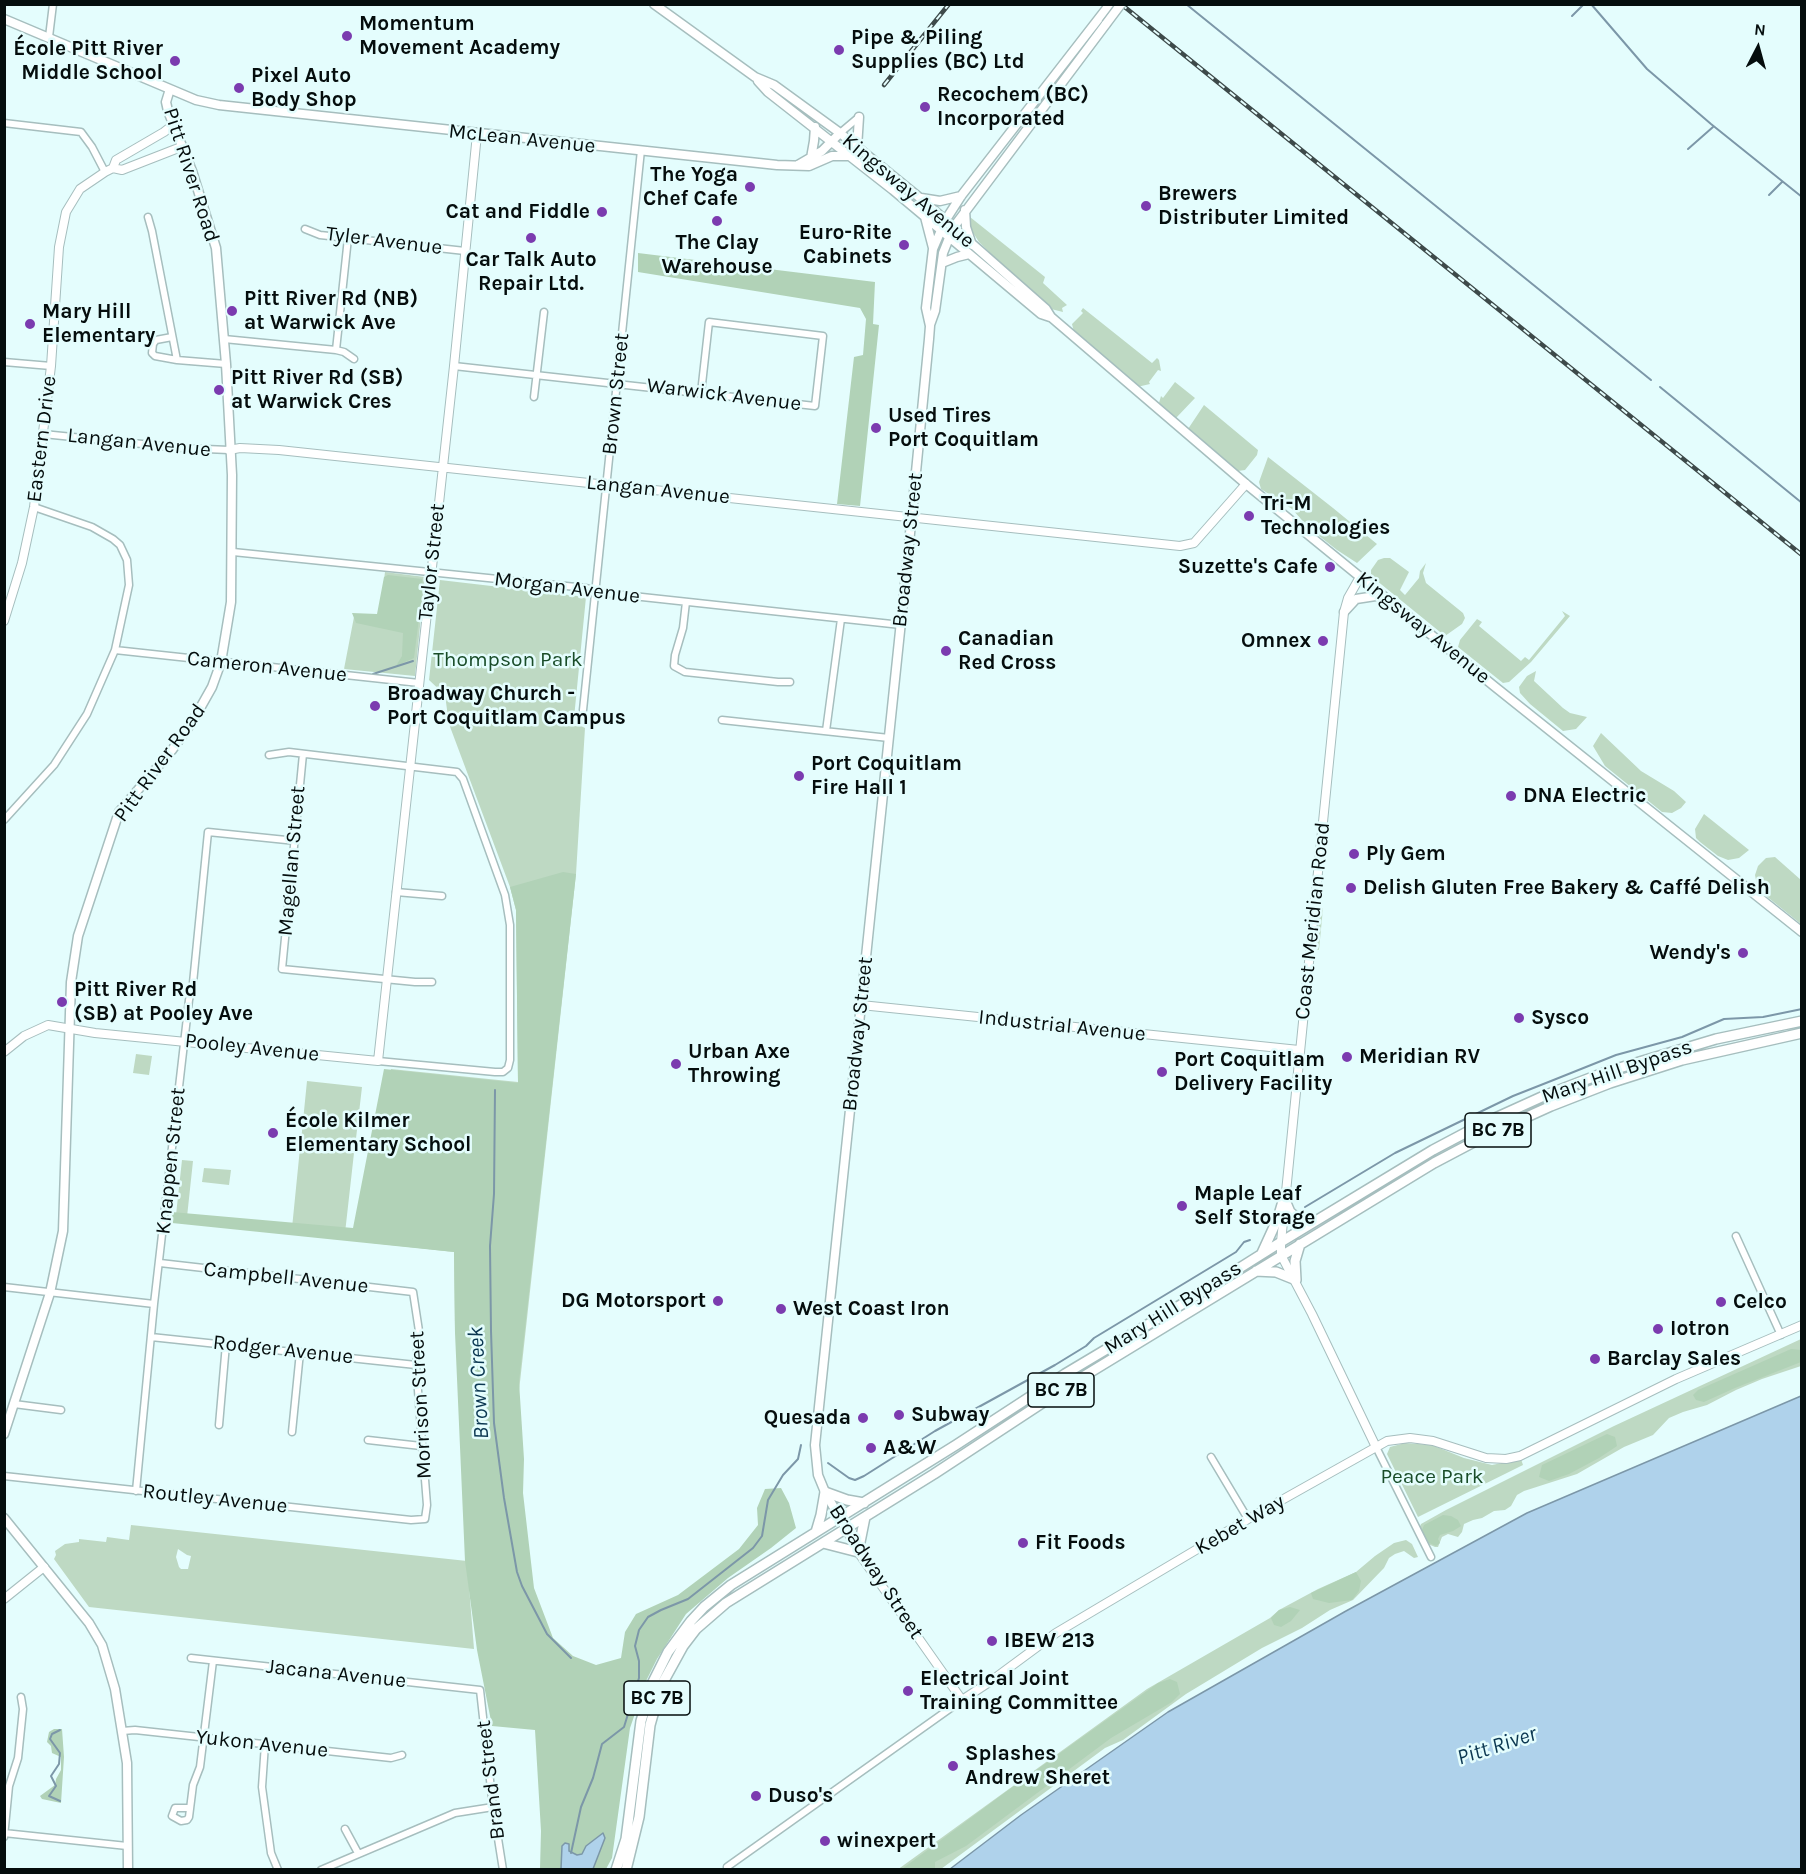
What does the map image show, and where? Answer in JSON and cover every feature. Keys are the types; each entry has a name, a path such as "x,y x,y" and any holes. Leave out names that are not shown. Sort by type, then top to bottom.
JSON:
{"highway":[{"name":"Mary Hill Bypass","path":"616,1869 626,1839 641,1721 653,1682 668,1652 691,1621 720,1594 1065,1374 1433,1150 1482,1124 1546,1095 1679,1048 1734,1034 1802,1021"},
{"name":"Mary Hill Bypass","path":"626,1869 639,1818 650,1725 661,1686 675,1658 696,1629 726,1603 865,1517 1071,1384 1434,1163 1487,1135 1610,1083 1682,1060 1802,1034"},
{"path":"1284,1198 1290,1212 1297,1218 1314,1222"},
{"path":"1262,1253 1278,1218 1284,1198"},
{"path":"1256,1271 1276,1272 1296,1280 1295,1261 1300,1244"},
{"path":"816,1532 825,1492 864,1503"},
{"path":"823,1543 858,1552 865,1517"}],"main road":[{"name":"Kingsway Avenue","path":"654,4 755,77 774,85 840,133 920,198 1046,309 1050,317"},
{"path":"949,237 965,210 1103,21 1110,4"},
{"path":"945,221 961,195 1103,21 1121,4"},
{"name":"Pitt River Road","path":"4,19 170,89 166,104 192,171 216,248 226,364 232,476 233,552 231,602 221,662 212,687 172,750 119,812 78,936 71,977 65,1218 60,1253 50,1293 4,1434"},
{"name":"Kingsway Avenue","path":"755,77 768,92 926,217 1041,314 1050,317 1246,484 1802,932"},
{"name":"McLean Avenue","path":"170,89 199,101 219,105 477,135 796,166"},
{"path":"857,148 859,117"},
{"path":"811,158 814,128"},
{"path":"796,166 822,151 840,133"},
{"path":"796,166 809,166 832,156 849,156"},
{"path":"920,198 940,201 961,195"},
{"path":"965,210 966,226 972,245"},
{"path":"926,217 933,249"},
{"name":"Broadway Street","path":"930,326 926,308 933,249 945,221"},
{"name":"Broadway Street","path":"846,1529 825,1492 815,1463 814,1445 901,625 930,326 949,237"},
{"path":"942,263 957,256 969,254"},
{"path":"1344,612 1356,599 1382,595"},
{"path":"4,1518 89,1623 100,1640 115,1689 128,1773 128,1869"}],"street":[{"path":"49,37 53,4"},
{"path":"840,133 859,117"},
{"path":"4,123 81,132 105,172"},
{"name":"Eastern Drive","path":"113,168 116,160 173,125"},
{"name":"Taylor Street","path":"378,1061 477,135"},
{"name":"Eastern Drive","path":"4,621 22,563 34,507 51,366 59,247 64,217 76,193 85,184 105,172 113,168 122,170 181,147"},
{"name":"Brown Street","path":"583,710 641,150"},
{"path":"148,217 177,360"},
{"name":"Tyler Avenue","path":"304,229 320,235 465,251"},
{"path":"336,350 348,238"},
{"path":"534,397 544,312"},
{"name":"Warwick Avenue","path":"454,366 537,374 701,393 815,405 823,336 709,322 701,393"},
{"path":"172,337 156,340 152,353 155,356 177,360 226,364"},
{"path":"224,339 336,350 354,359"},
{"path":"4,362 51,366"},
{"name":"Langan Avenue","path":"43,434 182,448 279,450 442,466 911,519 1180,546 1194,543 1246,484"},
{"path":"4,820 54,765 87,714 115,650 129,585 129,566 120,545 104,533 34,507"},
{"name":"Morgan Avenue","path":"233,552 901,625"},
{"name":"Coast Meridian Road","path":"1281,1255 1284,1198 1344,612 1348,598 1360,577"},
{"path":"686,602 683,628 674,666 685,672 790,682"},
{"path":"826,731 841,619"},
{"name":"Cameron Avenue","path":"115,650 419,682"},
{"path":"722,720 889,738"},
{"path":"269,755 283,752 411,765"},
{"name":"Magellan Street","path":"303,754 282,969 386,979"},
{"name":"Pooley Avenue","path":"4,1053 22,1037 48,1025 378,1061 495,1072 507,1070 510,1060 508,911 505,896 463,779 457,772 411,765"},
{"name":"Knappen Street","path":"136,1491 154,1304 184,1041 193,983 207,832 296,841"},
{"path":"396,892 442,896"},
{"path":"386,979 432,982"},
{"name":"Industrial Avenue","path":"861,1005 1299,1050"},
{"path":"1736,1236 1781,1335"},
{"path":"1281,1255 1296,1280 1431,1557"},
{"name":"Campbell Avenue","path":"160,1263 413,1292"},
{"path":"4,1287 154,1304"},
{"name":"Morrison Street","path":"413,1292 419,1331 416,1365 427,1511 425,1519"},
{"name":"Kebet Way","path":"727,1867 992,1681 1056,1633 1387,1441 1397,1438 1421,1438 1486,1458 1506,1459 1520,1456 1676,1379 1802,1325"},
{"name":"Rodger Avenue","path":"151,1337 416,1365"},
{"path":"219,1425 226,1344"},
{"path":"292,1432 300,1352"},
{"path":"14,1404 61,1410"},
{"path":"368,1440 421,1446"},
{"path":"1211,1457 1248,1520"},
{"name":"Routley Avenue","path":"4,1476 418,1521 425,1519"},
{"name":"Broadway Street","path":"846,1529 858,1552 962,1700"},
{"path":"4,1599 44,1568"},
{"name":"Jacana Avenue","path":"191,1658 480,1690"},
{"path":"189,1808 194,1782 200,1770 213,1660"},
{"name":"Brand Street","path":"480,1690 493,1807 503,1869"},
{"path":"21,1697 23,1709 18,1758 9,1786 5,1834 127,1846"},
{"name":"Yukon Avenue","path":"122,1731 135,1730 392,1758 402,1755"},
{"path":"265,1744 262,1787 271,1853 278,1869"},
{"path":"321,1869 455,1813 493,1807"},
{"path":"345,1829 358,1853"}],"green space":[{"path":"970,217 1045,277 1043,283 1067,305 1062,308 1063,312 1051,309 1033,295 979,242 970,228"},
{"path":"638,253 875,282 873,324 879,325 860,506 837,504 854,357 863,355 866,319 860,308 638,272"},
{"path":"1083,308 1152,363 1157,358 1159,360 1161,371 1158,370 1149,382 1150,384 1137,387 1074,332 1072,324 1083,313 1081,311"},
{"path":"1175,382 1195,398 1176,418 1161,408 1159,403 1161,396 1163,398"},
{"path":"1204,405 1258,450 1257,455 1245,470 1238,471 1188,429"},
{"path":"1268,457 1377,544 1357,563 1309,528 1292,509 1261,489 1259,482"},
{"path":"1390,558 1409,572 1400,590 1405,595 1419,578 1420,571 1426,563 1423,573 1426,583 1463,613 1465,618 1462,624 1445,636 1371,576 1371,570 1378,560"},
{"path":"385,572 425,577 415,676 344,669 354,617 379,620"},
{"path":"388,575 422,579 423,586 414,658 396,666 402,656 403,633 356,623 352,613 377,614 384,577"},
{"name":"Thompson Park","path":"440,580 586,597 574,718 577,724 585,728 576,874 519,1391 455,1333 454,1252 372,1243 391,1069 518,1082 516,910 510,887 449,724 445,695 429,680"},
{"path":"1562,611 1570,616 1531,662 1509,682 1503,683 1458,647 1460,640 1477,619 1482,622 1479,626 1521,661 1525,657 1529,660 1565,616"},
{"path":"1536,671 1534,681 1563,708 1570,713 1587,717 1576,729 1563,731 1520,693 1519,687 1527,676"},
{"path":"1601,733 1641,771 1674,791 1686,802 1681,808 1672,813 1662,812 1605,766 1593,746"},
{"path":"1704,814 1749,850 1739,858 1728,860 1718,856 1700,842 1696,838 1695,829"},
{"path":"1775,857 1801,880 1801,924 1765,895 1757,885 1755,875 1758,866 1766,858"},
{"path":"563,872 576,874 519,1382 524,1459 523,1493 534,1588 553,1638 573,1656 596,1665 621,1658 625,1632 636,1614 678,1595 739,1549 758,1525 757,1508 765,1489 781,1488 789,1503 796,1528 728,1578 686,1614 657,1659 647,1679 630,1728 612,1858 606,1869 540,1869 541,1831 535,1730 492,1726 477,1650 465,1561 455,1333 454,1252 172,1223 172,1212 353,1228 384,1069 518,1083 516,910 510,887"},
{"path":"1320,908 1323,908 1319,950 1316,949"},
{"path":"136,1054 152,1056 149,1075 133,1073"},
{"path":"307,1081 362,1087 355,1147 301,1141"},
{"path":"300,1148 354,1153 345,1233 292,1228"},
{"path":"182,1160 193,1161 187,1217 176,1215"},
{"path":"204,1168 231,1170 229,1185 202,1182"},
{"path":"1801,1339 1801,1366 1762,1379 1707,1405 1669,1418 1653,1435 1624,1447 1577,1474 1524,1491 1517,1495 1511,1506 1505,1510 1494,1511 1464,1524 1458,1537 1448,1534 1442,1537 1438,1547 1428,1544 1419,1529 1421,1524 1446,1510 1614,1426"},
{"path":"1791,1349 1801,1350 1801,1362 1704,1402 1696,1400 1693,1395 1698,1390"},
{"path":"1607,1434 1615,1437 1617,1446 1599,1458 1569,1474 1549,1481 1539,1477 1542,1465"},
{"name":"Peace Park","path":"1405,1443 1432,1445 1464,1458 1492,1465 1521,1459 1523,1465 1418,1517 1387,1454 1390,1447"},
{"path":"1443,1515 1458,1520 1461,1526 1440,1535 1438,1539 1440,1543 1436,1546 1427,1542 1422,1530 1424,1525"},
{"path":"131,1525 467,1561 474,1649 89,1607 54,1559 55,1551 65,1544 79,1542 79,1539 106,1542 107,1537 129,1540","holes":["178,1549 191,1556 188,1569 181,1569 176,1557"]},
{"path":"1406,1540 1412,1544 1418,1557 1414,1558 1404,1551 1395,1554 1353,1600 1330,1610 1302,1628 1262,1648 1186,1694 1123,1740 1105,1748 941,1869 897,1870 1147,1689 1270,1618 1279,1610 1356,1572 1394,1543"},
{"path":"1356,1572 1361,1581 1359,1591 1352,1600 1329,1603 1313,1599 1311,1593"},
{"path":"1290,1607 1300,1610 1291,1621 1281,1627 1274,1625 1271,1618 1279,1610"},
{"path":"1170,1679 1177,1682 1180,1694 1172,1702 1111,1738 966,1846 935,1862 935,1869 902,1869 1158,1683"},
{"path":"62,1729 64,1757 61,1803 42,1799 40,1796 55,1785 61,1770 61,1757 52,1753 51,1746 47,1742 49,1732"}],"water":[{"name":"Pitt River","path":"1801,1396 1801,1869 950,1869 1021,1815 1168,1712 1346,1611 1527,1513"},
{"path":"603,1833 605,1838 593,1869 561,1869 562,1846 565,1843 569,1844 569,1851 577,1855 582,1854 586,1846"}],"waterway":[{"path":"1186,4 1651,380"},
{"path":"1572,16 1584,4"},
{"path":"1591,4 1647,69 1802,197"},
{"path":"1688,149 1713,127"},
{"path":"1769,195 1782,182"},
{"path":"1660,387 1802,503"},
{"path":"373,674 413,661"},
{"path":"1305,1207 1395,1153 1513,1096 1616,1055 1682,1037 1724,1019 1763,1017 1802,1009"},
{"name":"Brown Creek","path":"495,1090 494,1194 490,1246 491,1331 494,1423 504,1498 517,1572 522,1586 547,1634 571,1658"},
{"path":"828,1463 849,1478 855,1480 864,1476 935,1431 1055,1365 1086,1346 1094,1338 1236,1252 1244,1242 1250,1240"},
{"path":"571,1853 581,1807 593,1778 602,1744 624,1727 639,1678 639,1661 635,1646 639,1630 648,1617 688,1599 753,1548 762,1536 768,1500 783,1475 798,1459 801,1445"},
{"path":"60,1730 52,1734 50,1739 60,1753 59,1764 51,1776 56,1786 49,1796 60,1801"}],"railway":[{"path":"884,85 949,4"},
{"path":"1121,4 1802,555"}],"place":[{"name":"Momentum Movement Academy","path":"347,36"},
{"name":"Pipe & Piling Supplies (BC) Ltd","path":"839,50"},
{"name":"École Pitt River Middle School","path":"175,61"},
{"name":"Pixel Auto Body Shop","path":"239,88"},
{"name":"Recochem (BC) Incorporated","path":"925,107"},
{"name":"The Yoga Chef Cafe","path":"750,187"},
{"name":"Brewers Distributer Limited","path":"1146,206"},
{"name":"Cat and Fiddle","path":"602,212"},
{"name":"The Clay Warehouse","path":"717,221"},
{"name":"Car Talk Auto Repair Ltd.","path":"531,238"},
{"name":"Euro-Rite Cabinets","path":"904,245"},
{"name":"Pitt River Rd (NB) at Warwick Ave","path":"232,311"},
{"name":"Mary Hill Elementary","path":"30,324"},
{"name":"Pitt River Rd (SB) at Warwick Cres","path":"219,390"},
{"name":"Used Tires Port Coquitlam","path":"876,428"},
{"name":"Tri-M Technologies","path":"1249,516"},
{"name":"Suzette's Cafe","path":"1330,567"},
{"name":"Omnex","path":"1323,641"},
{"name":"Canadian Red Cross","path":"946,651"},
{"name":"Broadway Church - Port Coquitlam Campus","path":"375,706"},
{"name":"Port Coquitlam Fire Hall 1","path":"799,776"},
{"name":"DNA Electric","path":"1511,796"},
{"name":"Ply Gem","path":"1354,854"},
{"name":"Delish Gluten Free Bakery & Caffé Delish","path":"1351,888"},
{"name":"Wendy's","path":"1743,953"},
{"name":"Pitt River Rd (SB) at Pooley Ave","path":"62,1002"},
{"name":"Sysco","path":"1519,1018"},
{"name":"Meridian RV","path":"1347,1057"},
{"name":"Urban Axe Throwing","path":"676,1064"},
{"name":"Port Coquitlam Delivery Facility","path":"1162,1072"},
{"name":"École Kilmer Elementary School","path":"273,1133"},
{"name":"Maple Leaf Self Storage","path":"1182,1206"},
{"name":"DG Motorsport","path":"718,1301"},
{"name":"Celco","path":"1721,1302"},
{"name":"West Coast Iron","path":"781,1309"},
{"name":"Iotron","path":"1658,1329"},
{"name":"Barclay Sales","path":"1595,1359"},
{"name":"Subway","path":"899,1415"},
{"name":"Quesada","path":"863,1418"},
{"name":"A&W","path":"871,1448"},
{"name":"Fit Foods","path":"1023,1543"},
{"name":"IBEW 213","path":"992,1641"},
{"name":"Electrical Joint Training Committee","path":"908,1691"},
{"name":"Splashes Andrew Sheret","path":"953,1766"},
{"name":"Duso's","path":"756,1796"},
{"name":"winexpert","path":"825,1841"}]}
